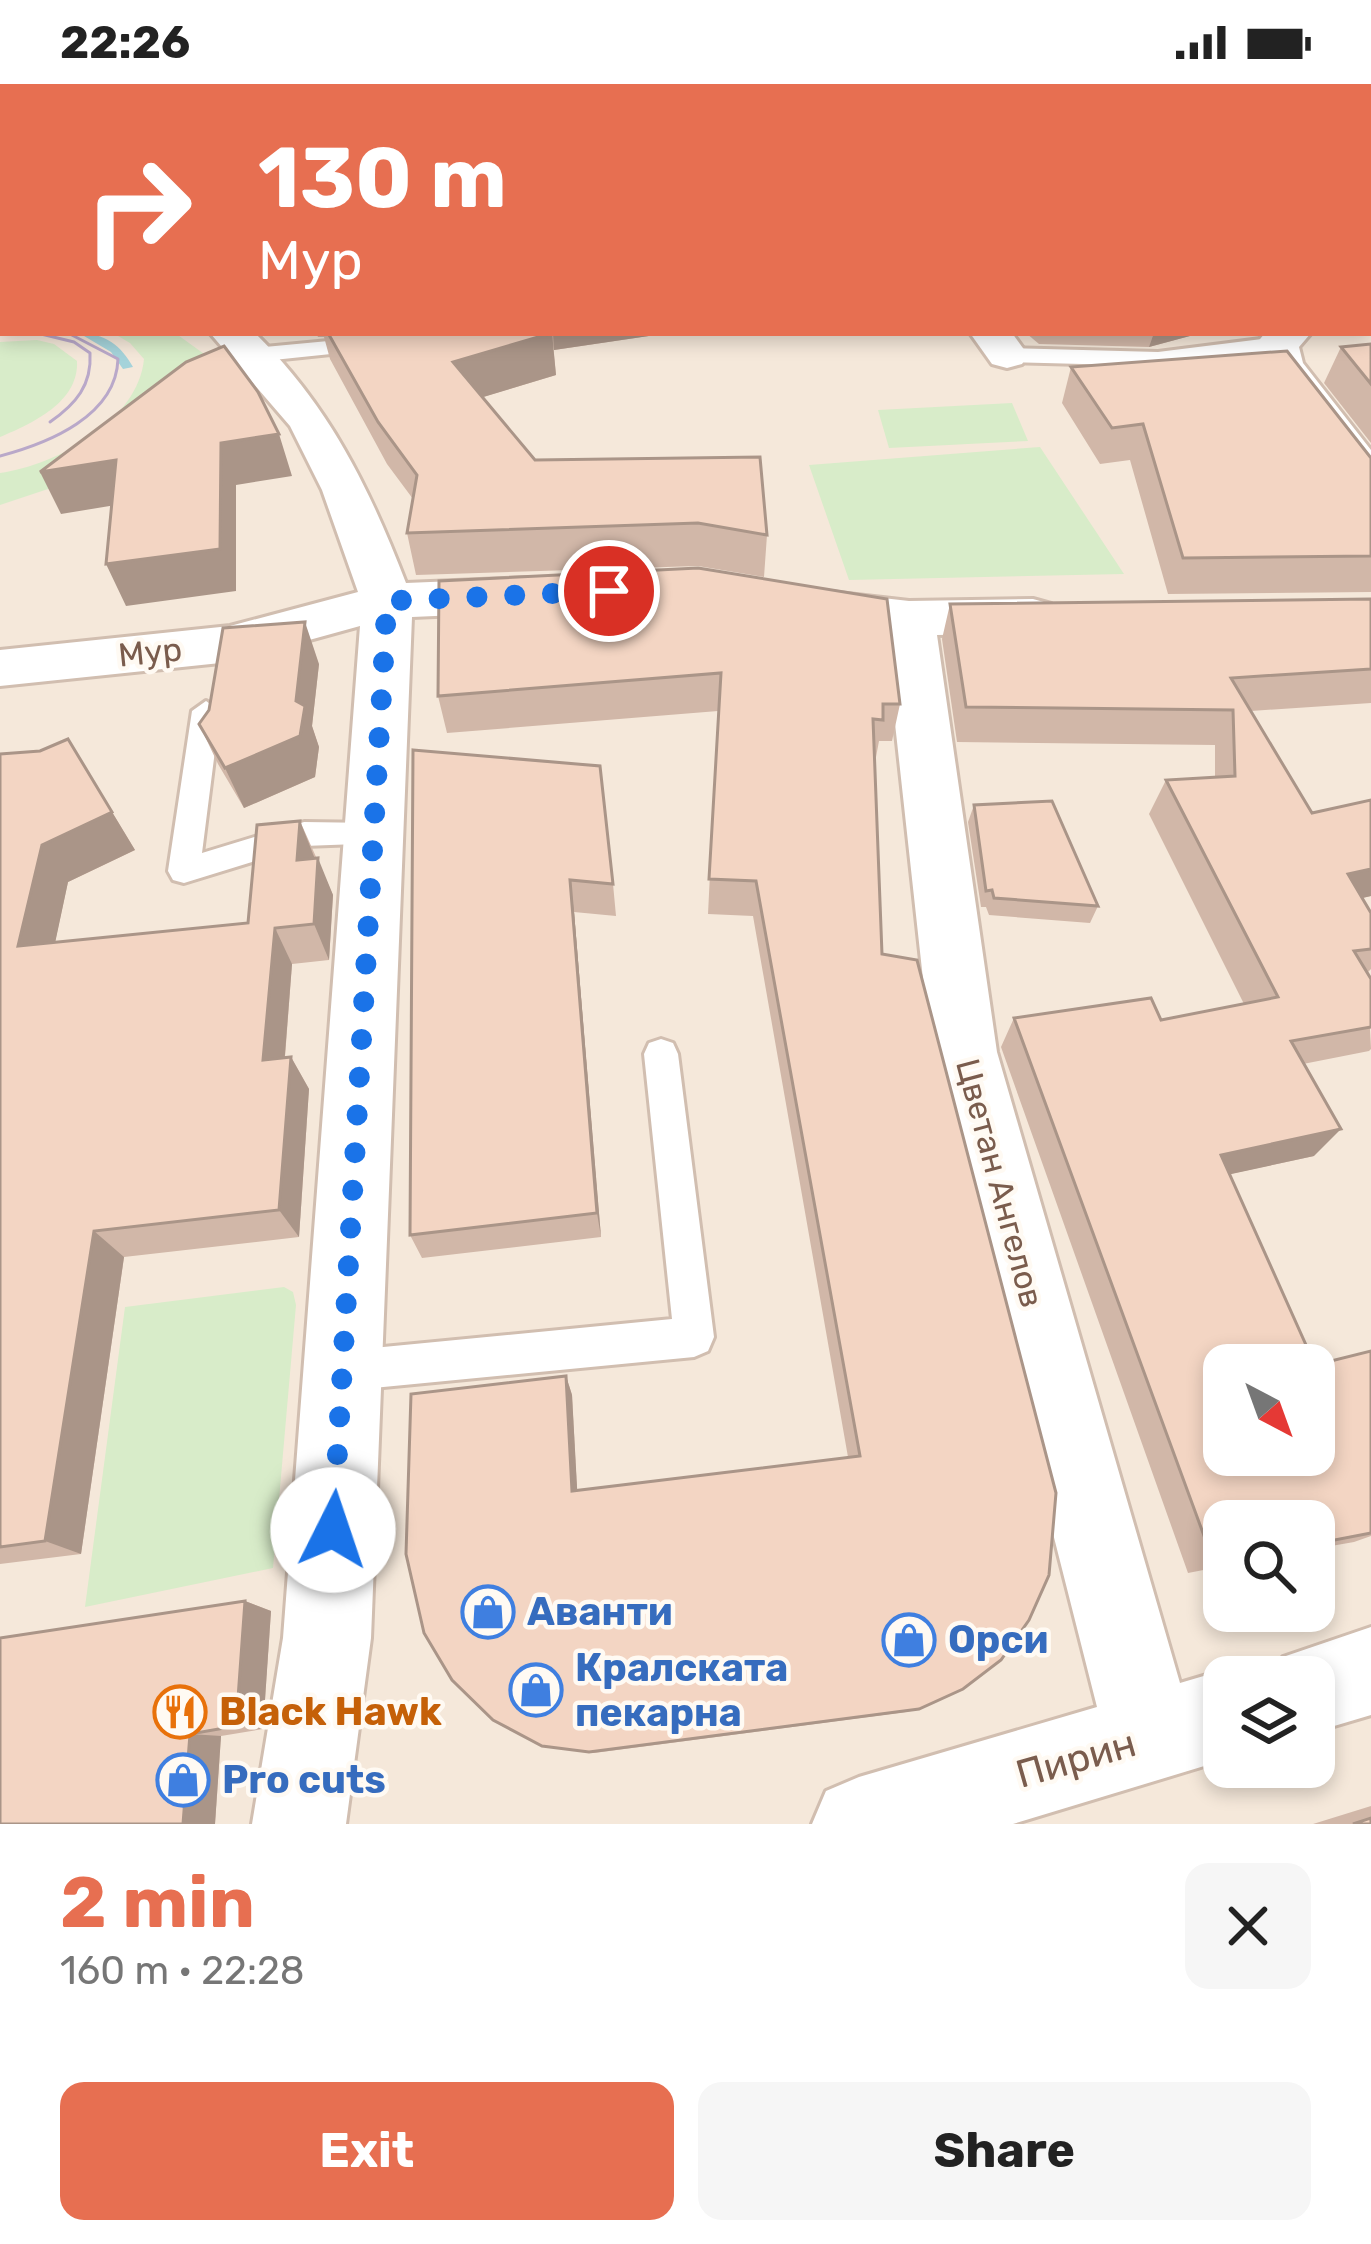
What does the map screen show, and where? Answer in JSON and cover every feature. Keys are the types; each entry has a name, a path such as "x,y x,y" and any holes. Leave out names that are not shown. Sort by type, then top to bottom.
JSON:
{"street":[{"path":"1283,339 1282,365 1371,481"},
{"path":"242,344 312,425 344,486 387,601 327,1638 299,1824"},
{"name":"Мур","path":"0,668 230,644 387,601 565,593"},
{"path":"769,599 909,618 1090,615"},
{"name":"Цветан Ангелов","path":"909,618 964,1052 1187,1726"},
{"path":"1335,1682 1371,1671"},
{"name":"Пирин","path":"859,1824 1187,1726"}],"lane":[{"path":"999,344 1158,359 1283,339"},
{"path":"242,344 389,342"},
{"path":"206,711 184,871 304,834 374,835"},
{"path":"342,1370 694,1337 661,1054"}],"shaded area":[{"path":"0,336 1371,336 1371,1824 0,1824"}],"green space":[{"path":"118,336 179,336 207,356 75,480 0,505 0,473 69,450 111,420 127,402 144,359"},
{"path":"0,342 54,344 77,361 76,375 52,409 0,437"},
{"path":"1012,403 1028,441 889,448 878,410"},
{"path":"1040,447 1124,574 849,580 809,465"},
{"path":"284,1287 293,1292 296,1305 273,1568 85,1607 125,1307"}],"building":[{"path":"330,336 542,336 453,362 535,460 760,457 767,535 698,523 407,533 417,475 378,422"},
{"path":"1371,344 1371,384 1341,347"},
{"path":"224,346 258,392 279,434 221,443 220,549 106,564 116,460 40,472 186,362"},
{"path":"1287,351 1371,458 1371,556 1183,558 1143,424 1112,428 1071,367"},
{"path":"698,568 887,599 900,704 883,704 883,720 873,719 882,954 917,960 1056,1493 1049,1575 1029,1620 1001,1660 963,1689 919,1709 589,1752 542,1746 493,1720 452,1680 424,1633 406,1554 411,1394 566,1376 572,1491 860,1456 756,881 709,879 721,673 438,696 439,581"},
{"path":"1371,599 1371,669 1231,678 1312,813 1371,800 1371,869 1348,874 1371,913 1371,949 1354,951 1371,979 1371,1027 1291,1041 1341,1129 1221,1155 1306,1344 1203,1344 1203,1476 1335,1476 1335,1360 1371,1351 1371,1533 1335,1540 1335,1500 1203,1500 1203,1533 1014,1018 1151,998 1161,1020 1278,997 1166,780 1235,776 1233,710 966,707 950,604"},
{"path":"305,622 296,701 305,706 300,736 225,768 199,724 209,710 223,628"},
{"path":"68,739 112,812 42,845 18,946 248,923 257,825 300,821 297,860 318,858 314,924 275,928 263,1060 291,1057 279,1210 94,1231 45,1541 0,1547 0,754 40,751"},
{"path":"413,750 600,766 613,884 570,880 597,1213 410,1235"},
{"path":"1052,801 1098,906 994,898 992,890 986,891 974,805"},
{"path":"245,1601 236,1726 190,1734 183,1824 0,1824 0,1638"}],"waterway":[{"path":"90,336 110,345 127,367"}],"tram line":[{"path":"49,336 74,342 90,353 80,393 50,422"},
{"path":"0,456 58,435 106,396 118,359 74,336"}],"place":[{"name":"Аванти","path":"488,1612"},
{"name":"Орси","path":"909,1640"},
{"name":"Кралската пекарна","path":"536,1690"},
{"name":"Black Hawk","path":"180,1712"},
{"name":"Pro cuts","path":"183,1780"}],"route":[{"path":"333,1530 387,601 609,591"}]}
